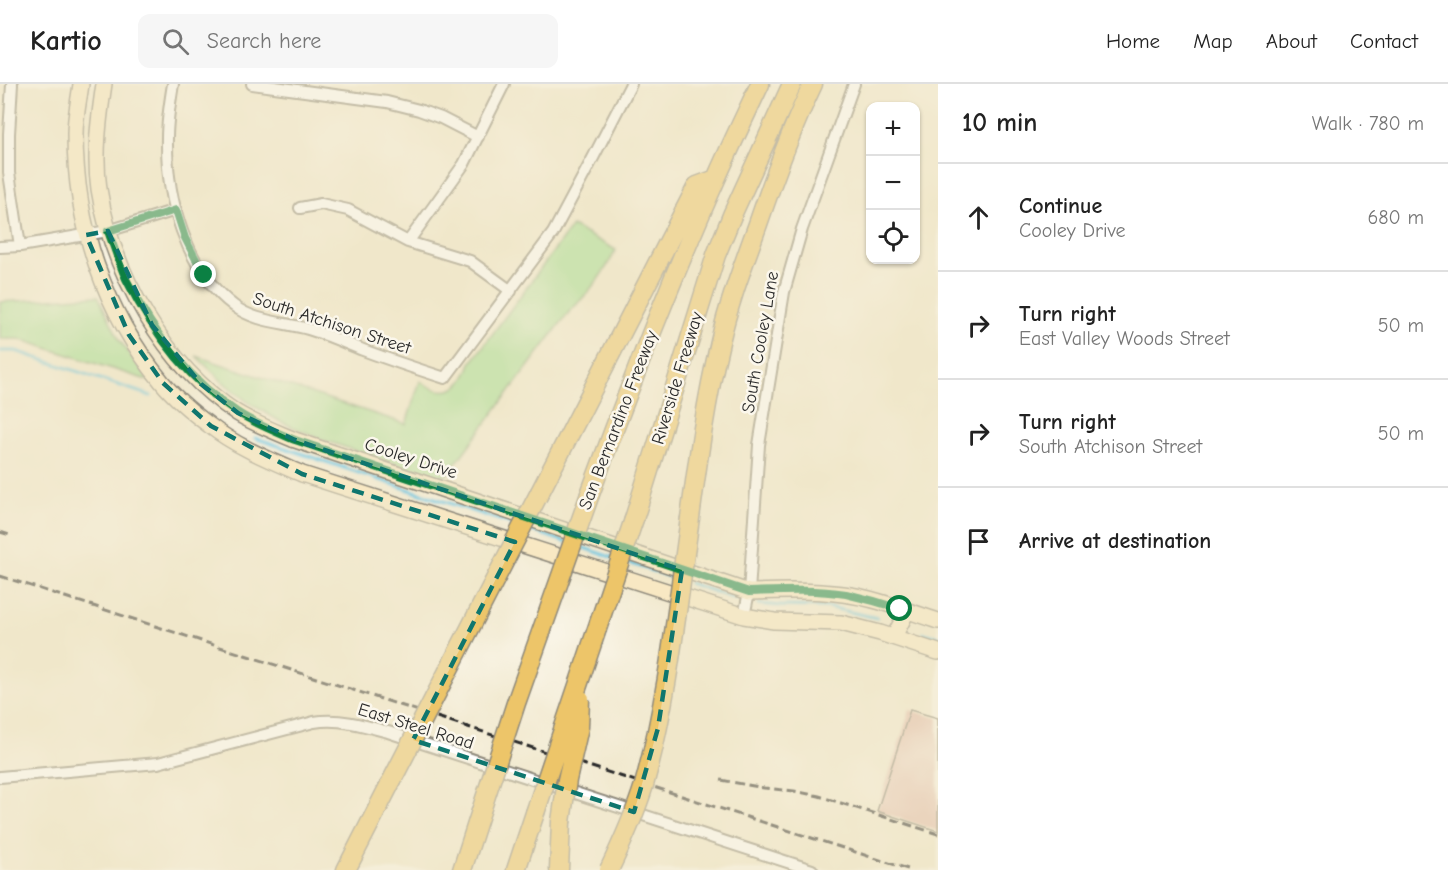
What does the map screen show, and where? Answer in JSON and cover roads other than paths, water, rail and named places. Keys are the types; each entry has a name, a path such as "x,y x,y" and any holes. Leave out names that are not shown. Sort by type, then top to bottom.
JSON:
{"highway":[{"path":"346,870 697,186 716,179 760,84"},
{"name":"Riverside Freeway","path":"580,679 634,519 716,255 792,84"},
{"path":"609,870 623,842 643,787 658,728 705,414 720,340 770,189 799,113 813,84"},
{"name":"San Bernardino Freeway","path":"462,870 522,684 590,494 648,343 716,179"},
{"path":"516,870 580,679"},
{"path":"559,870 561,822 567,780 579,727 580,679"}],"street":[{"path":"12,84 9,172 20,246"},
{"path":"81,84 75,131 77,185 86,235 106,289 129,335 163,383 211,426 253,452 302,474 744,616 774,621 841,623 938,652"},
{"name":"Cooley Drive","path":"104,84 97,151 99,188 108,231 126,278 152,325 174,356 201,384 238,413 295,440 749,592 807,591 844,594 873,600 938,621"},
{"name":"South Atchison Street","path":"173,84 167,164 176,210 185,238 204,275 234,306 249,315 309,329 445,378 511,291"},
{"path":"252,84 387,102 441,118 478,137"},
{"path":"408,242 464,164 504,84"},
{"path":"300,208 321,204 348,210 408,242 470,261 511,291 553,233 631,84"},
{"name":"South Cooley Lane","path":"744,616 749,592 759,445 784,292 802,229 854,84"},
{"path":"0,247 20,246 108,231 176,210"},
{"path":"894,637 907,611"},
{"name":"East Steel Road","path":"0,777 158,763 328,720 388,732 812,870"}],"waterway":[{"path":"0,351 16,351 151,396"},
{"path":"255,438 515,525"},
{"path":"527,529 566,542"},
{"path":"578,546 614,558"},
{"path":"626,562 674,578"},
{"path":"689,583 736,599"},
{"path":"759,604 828,607 877,618"},
{"path":"924,633 938,637"}],"railway":[{"path":"0,532 10,535"},
{"path":"0,576 911,870"},
{"path":"721,780 819,796 938,834"}]}
